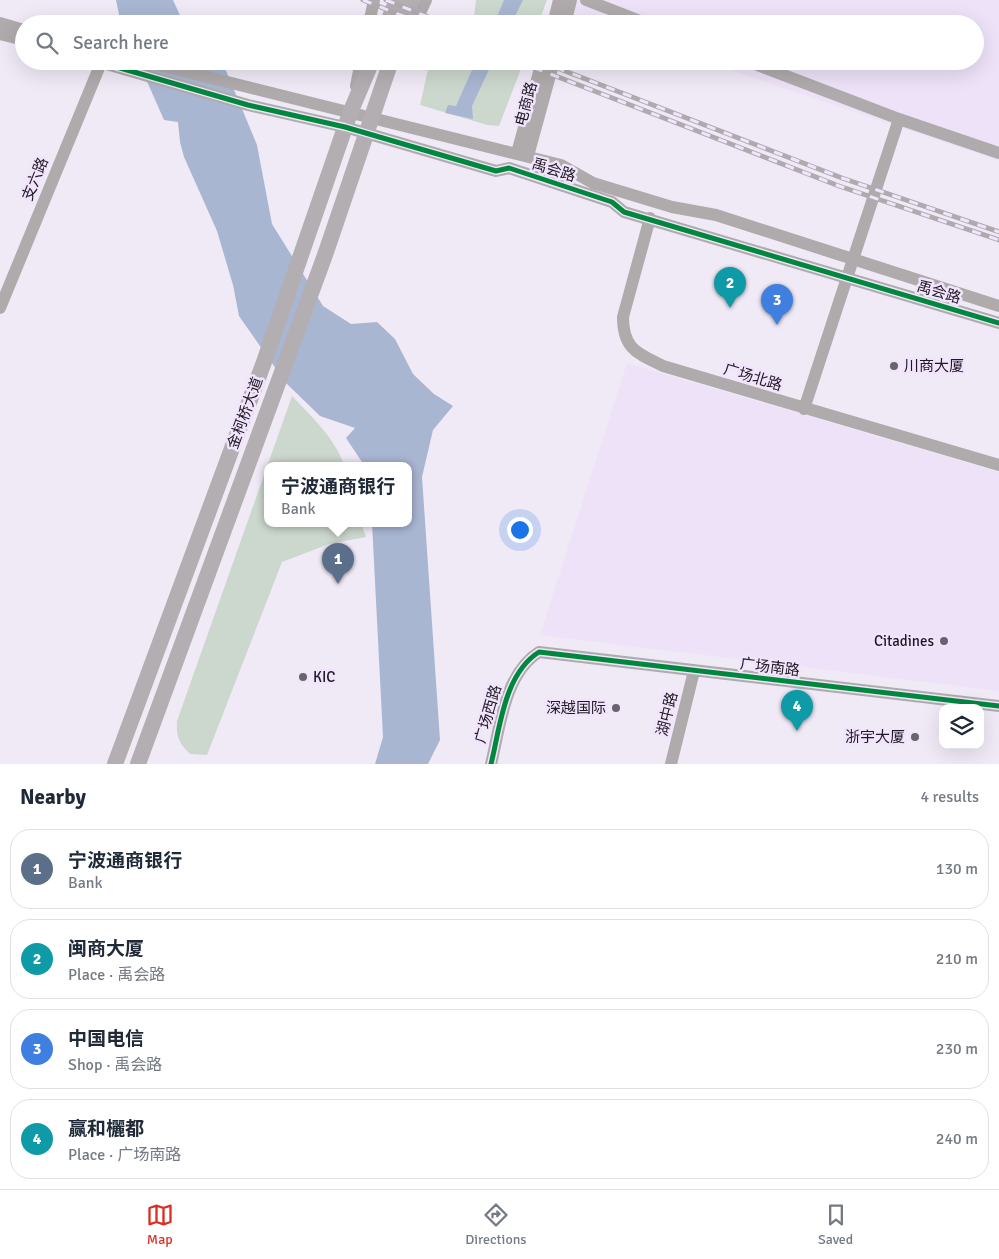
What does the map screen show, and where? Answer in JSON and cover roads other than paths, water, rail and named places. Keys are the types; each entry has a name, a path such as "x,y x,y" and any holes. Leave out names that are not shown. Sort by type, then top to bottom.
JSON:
{"main road":[{"path":"391,15 397,0"},
{"path":"407,15 412,0"},
{"name":"金柯桥大道","path":"115,764 264,362 348,120 368,70"},
{"name":"金柯桥大道","path":"138,764 325,255 388,70"}],"street":[{"path":"371,15 374,0"},
{"path":"419,15 426,0"},
{"path":"555,15 559,0"},
{"path":"568,15 572,0"},
{"path":"586,0 625,15"},
{"path":"0,23 15,27"},
{"path":"0,34 15,38"},
{"name":"支六路","path":"0,308 96,70"},
{"name":"禹会路","path":"125,70 248,105 348,120"},
{"name":"禹会路","path":"176,70 370,126 496,171 509,168 612,202 624,212 650,218 999,323"},
{"path":"348,120 359,70"},
{"path":"370,126 394,70"},
{"name":"电商路","path":"523,155 540,70"},
{"name":"电商路","path":"523,155 551,70"},
{"path":"771,70 899,119 999,153"},
{"path":"804,409 899,119"},
{"name":"禹会路","path":"370,126 523,155 561,165 593,183 672,208 716,215 999,306"},
{"name":"广场北路","path":"650,218 624,318 624,332 628,344 638,354 663,366 999,465"},
{"name":"广场南路","path":"539,652 999,706"},
{"name":"广场西路","path":"491,764 507,698 517,675 528,659 539,652"},
{"name":"湖中路","path":"671,764 694,671"}],"water":[{"path":"116,0 173,0 180,15 119,15"},
{"path":"504,0 523,0 516,15 498,15"},
{"path":"142,70 226,70 257,145 272,224 323,306 351,324 377,322 395,339 413,374 434,394 453,406 433,430 422,477 440,740 428,764 375,764 383,737 372,527 412,527 412,462 362,462 346,438 355,428 320,416 286,383 239,316 233,285 217,231 184,157 178,122 164,120"},
{"path":"472,70 489,70 472,106 473,119 445,113 448,105 456,106"}],"railway":[{"path":"363,0 400,15"},
{"path":"386,0 423,15"},
{"path":"540,70 839,186 999,240"},
{"path":"562,70 842,178 999,232"}],"place":[{"name":"闽商大厦","path":"730,308"},
{"name":"中国电信","path":"777,325"},
{"name":"川商大厦","path":"894,366"},
{"name":"宁波通商银行","path":"338,584"},
{"name":"Citadines","path":"944,641"},
{"name":"KIC","path":"303,677"},
{"name":"深越国际","path":"616,708"},
{"name":"赢和欐都","path":"797,731"},
{"name":"浙宇大厦","path":"915,737"}]}
